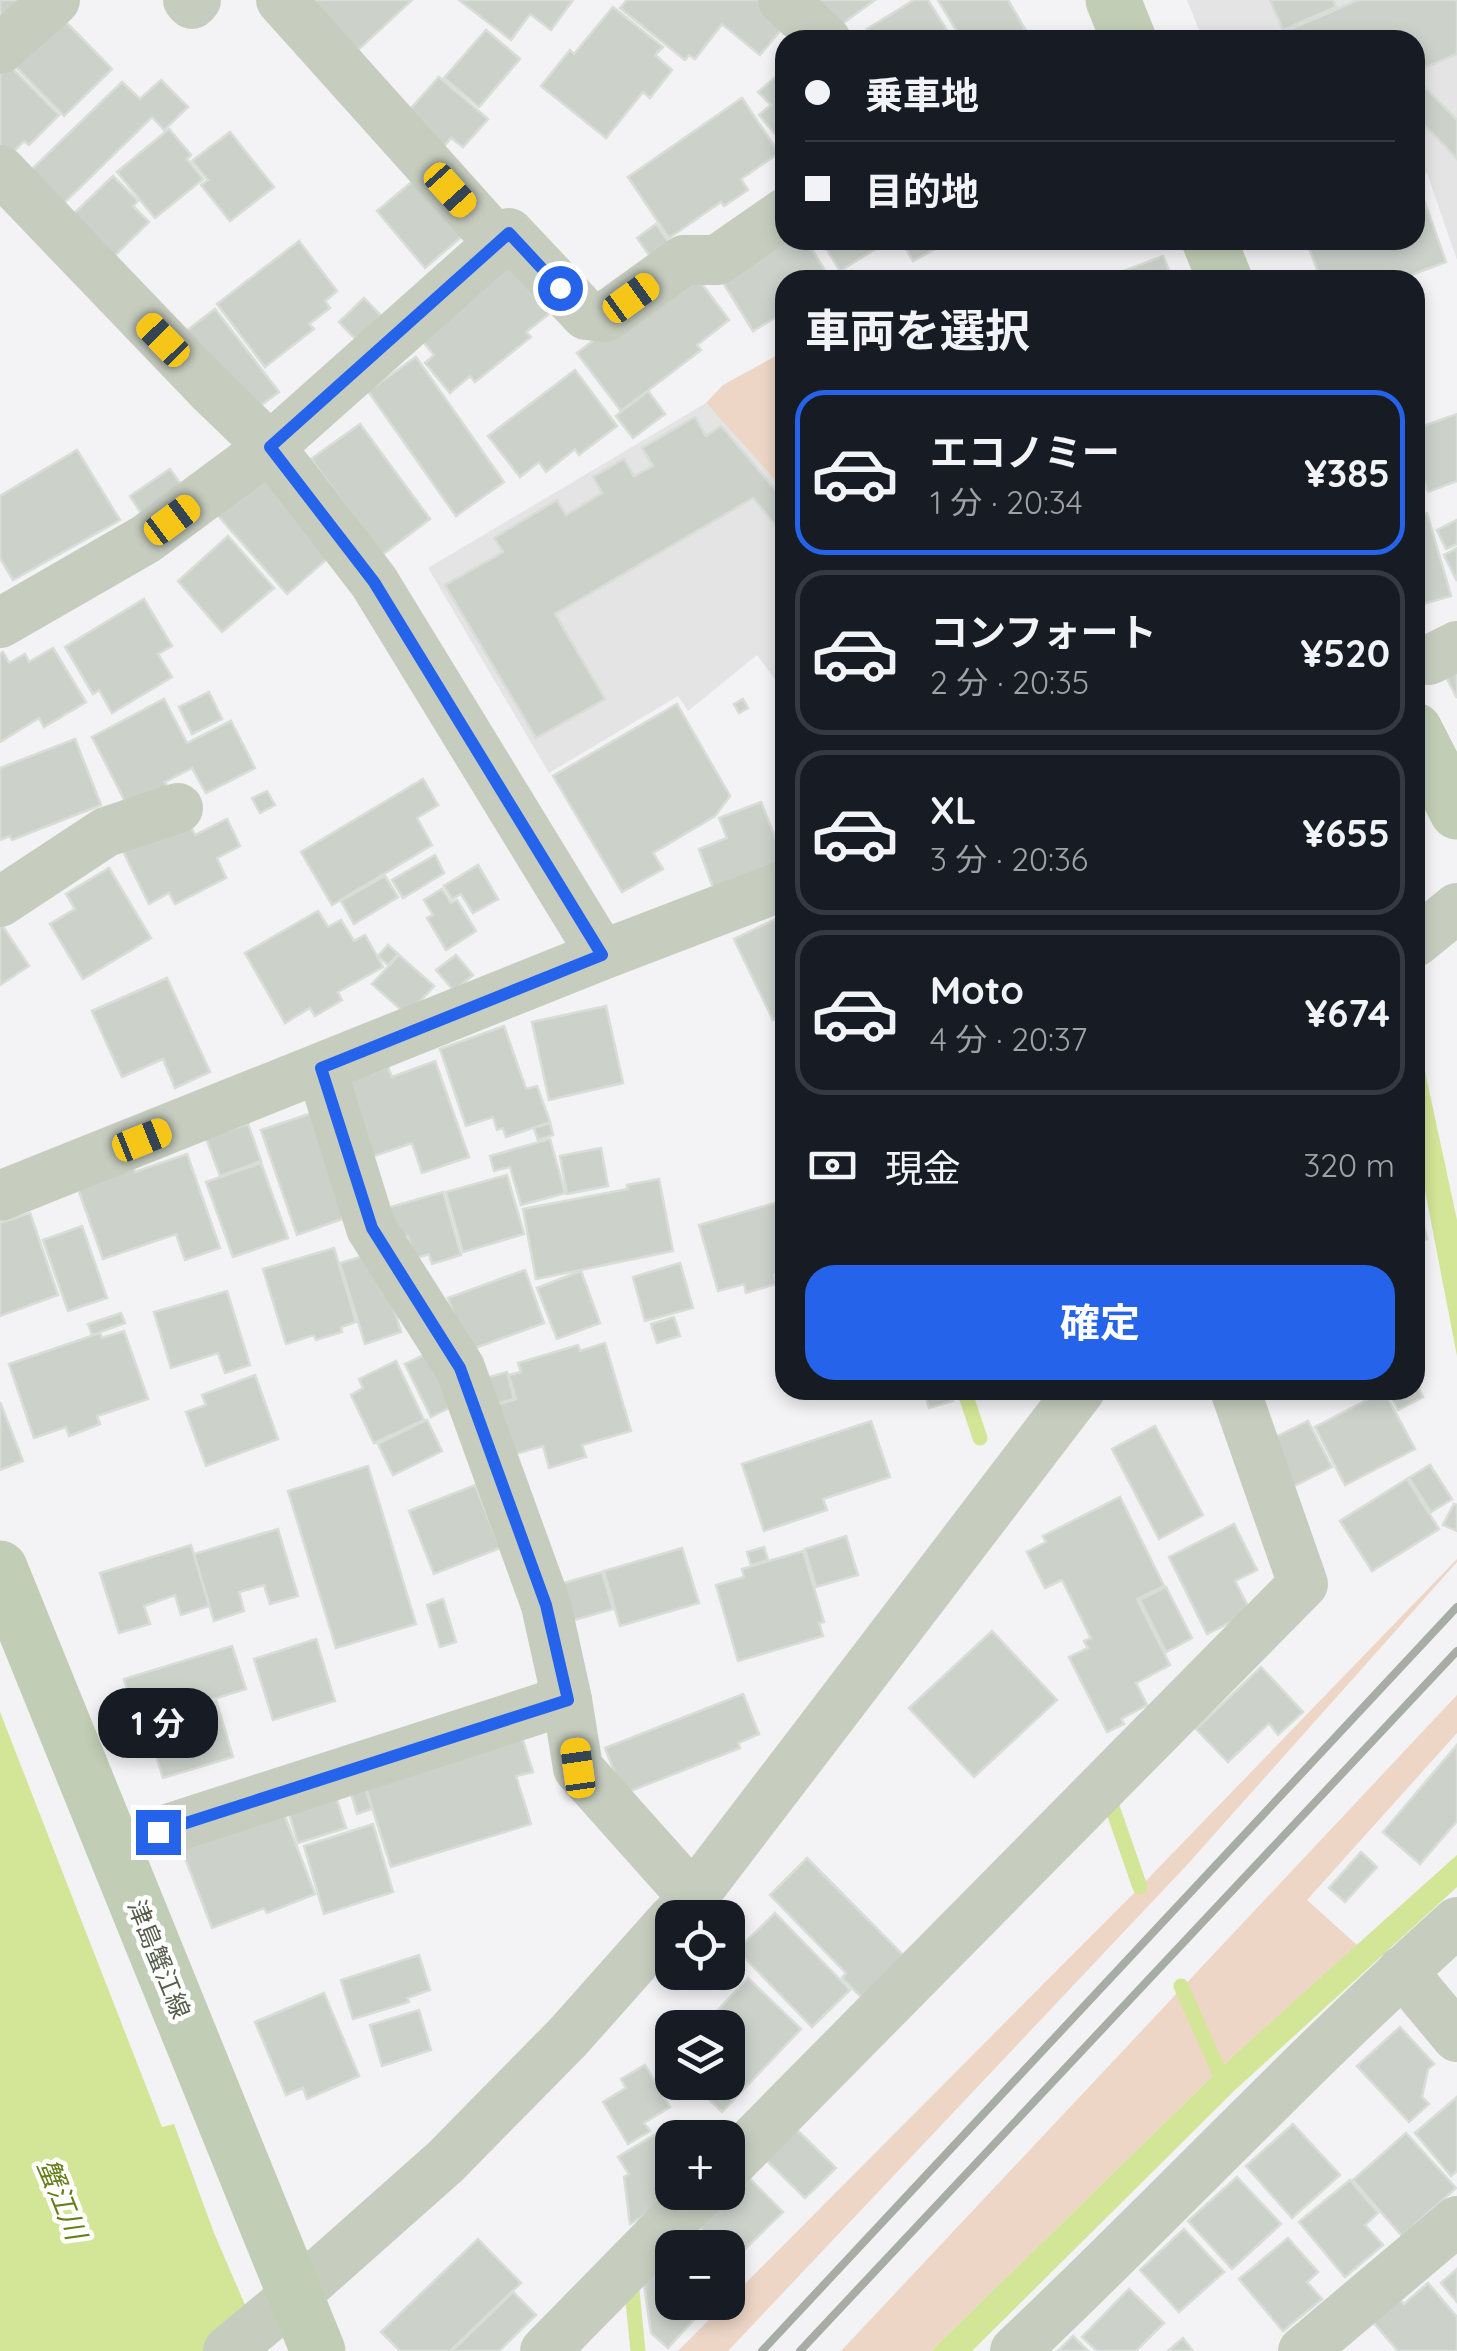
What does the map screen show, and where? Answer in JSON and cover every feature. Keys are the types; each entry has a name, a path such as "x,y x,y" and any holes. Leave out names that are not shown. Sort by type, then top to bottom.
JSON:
{"main road":[{"path":"1113,0 1125,30"},
{"path":"1425,750 1457,812"},
{"name":"津島蟹江線","path":"0,1568 262,2323 318,2351"}],"street":[{"path":"188,0 192,4 196,0"},
{"path":"281,0 499,244"},
{"path":"783,0 815,30"},
{"path":"0,49 43,4"},
{"path":"0,170 270,447 374,582 602,955"},
{"path":"0,623 146,540 270,447 509,233 586,315 605,317 684,260 717,260 775,220"},
{"path":"1425,660 1457,646"},
{"path":"0,902 106,832 178,808"},
{"path":"0,1196 775,889"},
{"path":"1425,934 1457,908"},
{"path":"321,1068 372,1228 460,1368 546,1605 568,1700 578,1768 672,1900"},
{"path":"688,1900 1072,1400"},
{"path":"745,2149 1304,1584 1239,1400"},
{"path":"158,1832 568,1700"},
{"path":"1016,2351 1402,1971 1457,1922"},
{"path":"262,2323 445,2162 568,2037 655,1939"},
{"path":"1402,1971 1457,2036"},
{"path":"545,2351 683,2210"},
{"path":"1303,2351 1457,2222"}],"shaded area":[{"path":"1187,0 1457,0 1457,260 1425,174 1425,30 1199,30"},
{"path":"775,356 775,480 706,403 723,385"},
{"path":"706,403 775,480 775,679 757,655 688,711 678,696 549,773 428,568"},
{"path":"1457,1559 1186,1866 728,2351 678,2351 709,2320 745,2320 745,2284 1140,1887"},
{"path":"1457,1695 1457,1733 1307,1900 1357,1945 1233,2056 931,2351 841,2351"}],"water":[{"path":"1425,1072 1457,1220 1457,1356 1425,1191"},
{"name":"蟹江川","path":"0,1712 162,2127 174,2124 214,2233 265,2351 0,2351"},
{"path":"1457,1855 1457,1887 1235,2090 972,2351 931,2351 1233,2056"}],"building":[{"path":"0,0 22,0 0,32"},
{"path":"295,0 412,0 346,61"},
{"path":"459,0 573,0 551,30 530,14 511,40"},
{"path":"627,0 768,0 791,18 781,30 775,30 775,37 760,55 722,24 695,59 689,55 685,60 620,8"},
{"path":"814,0 875,0 835,29"},
{"path":"914,0 928,0 947,30 868,30"},
{"path":"938,0 1008,0 1025,29 1023,30 956,30"},
{"path":"1270,0 1333,0 1336,7 1283,30"},
{"path":"1358,0 1457,0 1457,54 1425,68 1425,30 1288,30"},
{"path":"613,7 663,47 655,55 672,70 650,98 643,92 606,138 541,86"},
{"path":"62,18 112,69 64,116 14,65"},
{"path":"486,30 520,59 479,107 444,78"},
{"path":"9,65 59,115 29,145 24,141 7,158 0,150 0,74"},
{"path":"439,77 488,119 463,147 451,138 435,157 397,124"},
{"path":"775,78 775,134 759,115 771,105 758,92"},
{"path":"161,80 188,107 164,130 152,117 62,205 29,172 122,82 140,99"},
{"path":"1425,87 1457,120 1457,159 1425,125"},
{"path":"742,98 775,147 775,156 741,179 748,190 724,206 721,202 669,238 628,177"},
{"path":"169,129 191,155 187,159 203,179 155,218 117,172"},
{"path":"230,132 274,187 230,221 201,185 208,180 192,161"},
{"path":"113,176 138,201 133,206 149,222 105,265 64,223"},
{"path":"419,176 467,232 425,268 377,211"},
{"path":"1425,203 1446,262 1425,270 1317,270 1310,250 1425,250"},
{"path":"656,224 674,250 655,263 637,238"},
{"path":"299,241 337,291 325,301 330,308 309,324 314,329 265,367 217,304"},
{"path":"775,245 775,250 812,250 825,270 775,270 775,318 753,331 719,276"},
{"path":"512,249 560,305 526,332 531,337 475,382 470,376 450,393 425,363 434,355 414,331"},
{"path":"827,250 874,250 842,270"},
{"path":"907,250 933,250 913,261"},
{"path":"1163,256 1169,270 1126,270"},
{"path":"689,267 729,320 697,345 701,350 621,411 577,353"},
{"path":"364,298 389,324 364,348 339,322"},
{"path":"215,309 279,392 249,414 185,332"},
{"path":"416,357 504,482 456,516 368,391"},
{"path":"575,370 617,426 579,455 575,449 546,472 539,462 520,477 488,436"},
{"path":"648,391 665,414 633,438 616,416"},
{"path":"1457,414 1457,481 1428,492 1425,483 1425,425"},
{"path":"695,417 706,436 721,426 775,489 775,525 753,498 555,614 605,699 536,738 445,585 503,552 494,538 557,500 566,515 602,493 593,477 624,459 634,476 653,466 642,448"},
{"path":"360,424 430,519 382,555 311,459"},
{"path":"77,450 120,520 13,580 0,558 0,496"},
{"path":"170,469 190,497 148,524 130,496"},
{"path":"263,469 335,552 287,594 214,511"},
{"path":"1425,514 1451,596 1425,603"},
{"path":"1457,520 1457,544 1446,549 1437,530"},
{"path":"228,536 274,588 222,632 178,581"},
{"path":"1457,548 1457,581 1444,555"},
{"path":"144,599 172,646 158,654 172,677 112,713 99,690 93,694 65,647"},
{"path":"53,648 86,702 44,727 39,718 0,742 0,654 3,652 9,663 25,654 29,662"},
{"path":"1457,667 1457,698 1444,673"},
{"path":"209,692 222,719 192,734 179,707"},
{"path":"164,699 187,743 231,721 255,768 206,793 192,768 165,782 169,790 130,811 92,737"},
{"path":"743,699 748,708 739,713 734,704"},
{"path":"677,704 730,796 715,816 653,853 663,869 622,892 553,776"},
{"path":"75,739 101,805 12,840 10,836 0,840 0,768"},
{"path":"423,779 438,805 417,818 432,845 332,905 301,852"},
{"path":"267,791 275,805 260,813 252,798"},
{"path":"761,802 775,837 775,866 714,890 699,849 727,838 719,818"},
{"path":"185,815 195,835 227,819 240,846 217,858 226,878 175,904 169,893 149,904 117,839"},
{"path":"435,855 444,873 403,898 392,880"},
{"path":"478,865 498,899 473,913 461,894 452,899 444,886"},
{"path":"109,868 151,938 83,979 50,924 75,909 66,894"},
{"path":"385,876 398,897 354,924 341,901"},
{"path":"442,889 451,903 457,900 476,931 446,950 427,918 433,915 424,900"},
{"path":"318,911 328,927 341,920 354,941 365,935 383,967 338,992 342,1000 315,1016 310,1008 285,1023 245,953"},
{"path":"775,919 773,1020 734,939"},
{"path":"0,922 29,966 0,985"},
{"path":"388,945 398,954 388,965 378,956"},
{"path":"399,955 434,986 407,1015 372,984"},
{"path":"456,955 473,975 454,991 436,970"},
{"path":"167,978 210,1072 175,1088 163,1059 122,1077 92,1011"},
{"path":"606,1006 623,1083 549,1100 532,1022"},
{"path":"504,1026 526,1089 537,1086 550,1122 506,1137 503,1128 497,1130 493,1117 466,1126 440,1049"},
{"path":"435,1061 469,1157 422,1173 412,1143 360,1161 335,1085 388,1067 392,1077"},
{"path":"315,1112 351,1216 297,1235 261,1130"},
{"path":"550,1123 553,1135 538,1140 534,1128"},
{"path":"248,1124 261,1161 220,1176 206,1138"},
{"path":"550,1139 565,1193 521,1205 510,1167 494,1171 490,1156"},
{"path":"601,1148 608,1186 567,1194 560,1156"},
{"path":"187,1154 220,1248 185,1260 176,1234 103,1259 77,1186"},
{"path":"261,1163 288,1238 233,1257 206,1182"},
{"path":"507,1175 524,1234 463,1252 446,1192"},
{"path":"659,1179 673,1251 536,1279 523,1209 628,1189 627,1185"},
{"path":"443,1192 461,1255 432,1264 429,1254 414,1259 408,1236 396,1239 387,1208"},
{"path":"775,1203 775,1284 746,1293 744,1284 718,1291 699,1225"},
{"path":"30,1213 58,1295 0,1316 0,1223"},
{"path":"82,1226 107,1298 68,1311 43,1240"},
{"path":"334,1248 356,1322 341,1327 342,1332 286,1344 263,1269"},
{"path":"377,1252 401,1332 365,1344 340,1263"},
{"path":"680,1263 693,1308 645,1321 633,1277"},
{"path":"525,1270 544,1323 467,1351 448,1298"},
{"path":"581,1271 600,1323 557,1339 537,1288"},
{"path":"227,1291 250,1365 225,1373 218,1353 171,1368 154,1312"},
{"path":"121,1313 125,1323 92,1335 88,1324"},
{"path":"674,1317 680,1336 657,1343 651,1324"},
{"path":"124,1331 148,1399 97,1416 100,1424 69,1436 66,1427 34,1438 9,1364 100,1333 102,1338"},
{"path":"605,1343 631,1431 582,1445 586,1457 549,1468 543,1446 501,1458 486,1408 516,1399 509,1375 521,1372 518,1363 578,1345 580,1351"},
{"path":"430,1352 455,1405 431,1417 405,1364"},
{"path":"396,1361 424,1420 374,1443 351,1395 363,1388 359,1379"},
{"path":"507,1372 514,1399 480,1409 472,1382"},
{"path":"255,1375 278,1439 206,1466 186,1412 206,1405 202,1395"},
{"path":"927,1400 953,1400 953,1401 929,1408"},
{"path":"1367,1400 1389,1400 1415,1449 1345,1485 1315,1427"},
{"path":"1392,1400 1417,1400 1398,1410"},
{"path":"0,1402 23,1461 0,1470"},
{"path":"427,1420 442,1451 393,1475 378,1444"},
{"path":"871,1421 890,1477 823,1499 827,1510 764,1531 742,1464"},
{"path":"1308,1421 1332,1467 1294,1486 1270,1440"},
{"path":"1155,1426 1203,1515 1159,1539 1112,1449"},
{"path":"1430,1465 1452,1499 1431,1512 1409,1478"},
{"path":"368,1466 416,1624 336,1648 288,1491"},
{"path":"1407,1479 1439,1529 1372,1571 1340,1521"},
{"path":"475,1485 500,1548 434,1574 409,1511"},
{"path":"1120,1497 1164,1586 1137,1599 1170,1665 1136,1683 1147,1705 1107,1732 1069,1657 1088,1648 1084,1641 1091,1638 1062,1580 1045,1588 1027,1552 1046,1542 1043,1536"},
{"path":"1454,1504 1457,1505 1457,1531 1443,1525"},
{"path":"1234,1524 1257,1570 1235,1581 1251,1612 1207,1634 1169,1557"},
{"path":"278,1529 298,1596 270,1604 264,1585 239,1592 244,1611 214,1621 194,1554"},
{"path":"846,1536 858,1575 816,1587 805,1549"},
{"path":"191,1545 209,1606 181,1615 175,1595 144,1606 150,1624 119,1633 100,1573"},
{"path":"764,1547 768,1560 751,1565 747,1552"},
{"path":"682,1548 699,1603 620,1626 604,1571"},
{"path":"803,1551 824,1622 819,1623 823,1636 738,1661 716,1585 744,1577 742,1569"},
{"path":"602,1572 613,1609 571,1621 560,1584"},
{"path":"1166,1587 1192,1638 1166,1652 1140,1600"},
{"path":"443,1599 456,1642 440,1647 427,1605"},
{"path":"992,1631 1057,1700 974,1777 909,1708"},
{"path":"316,1639 335,1701 273,1720 254,1659"},
{"path":"232,1646 246,1689 137,1723 124,1679"},
{"path":"1261,1667 1303,1712 1278,1735 1269,1723 1228,1762 1196,1729"},
{"path":"743,1694 759,1734 738,1743 740,1748 623,1794 605,1748"},
{"path":"216,1700 233,1757 163,1778 146,1723"},
{"path":"522,1737 533,1772 516,1776 531,1824 391,1867 365,1785"},
{"path":"1457,1745 1457,1821 1420,1864 1383,1832"},
{"path":"360,1771 372,1809 357,1814 346,1776"},
{"path":"331,1782 346,1828 298,1843 288,1810"},
{"path":"281,1806 315,1894 212,1928 180,1845"},
{"path":"373,1824 393,1892 324,1914 304,1846"},
{"path":"1361,1852 1377,1867 1345,1902 1329,1888"},
{"path":"807,1858 909,1961 867,2003 842,1978 846,1973 770,1895"},
{"path":"775,1913 850,1990 812,2027 745,1958 745,1942"},
{"path":"419,1955 430,1990 407,1998 409,2002 353,2019 341,1980"},
{"path":"748,1978 801,2029 745,2088 745,2010 718,2010 737,1990 745,1990"},
{"path":"324,1993 359,2076 307,2099 303,2088 286,2095 255,2022"},
{"path":"419,2010 431,2050 382,2066 370,2025"},
{"path":"1400,2027 1434,2064 1428,2069 1422,2097 1429,2104 1409,2122 1357,2066"},
{"path":"645,2065 655,2082 655,2100 666,2100 670,2107 644,2123 650,2131 628,2144 603,2102 626,2088 621,2079"},
{"path":"1457,2097 1457,2171 1451,2176 1415,2133"},
{"path":"710,2100 733,2100 722,2112"},
{"path":"1293,2124 1340,2175 1292,2218 1246,2166"},
{"path":"794,2127 836,2168 805,2198 764,2158"},
{"path":"1406,2133 1456,2188 1402,2236 1353,2180"},
{"path":"655,2135 655,2209 630,2224 624,2177 629,2174 618,2157"},
{"path":"1237,2177 1281,2224 1232,2269 1188,2221"},
{"path":"745,2178 783,2212 745,2249 745,2230 703,2230 698,2225 713,2210 745,2210"},
{"path":"1350,2180 1378,2213 1365,2225 1383,2245 1345,2277 1299,2222"},
{"path":"1184,2229 1224,2272 1179,2312 1140,2270"},
{"path":"1288,2238 1318,2272 1307,2282 1322,2299 1283,2331 1239,2279"},
{"path":"478,2239 521,2283 450,2351 400,2351 381,2332"},
{"path":"1457,2269 1457,2302 1441,2283"},
{"path":"655,2273 655,2320 694,2320 668,2348 651,2333 644,2284"},
{"path":"1428,2283 1457,2317 1457,2351 1398,2351 1373,2322 1399,2299 1404,2304"},
{"path":"1129,2289 1164,2323 1136,2351 1097,2351 1082,2337"},
{"path":"513,2292 536,2315 499,2351 452,2351"},
{"path":"1073,2336 1088,2351 1058,2351"},
{"path":"1183,2338 1193,2351 1168,2351"}],"waterway":[{"path":"967,1400 980,1438"},
{"path":"1111,1804 1140,1887"},
{"path":"1181,1986 1224,2083"},
{"path":"632,2291 638,2351"}],"railway":[{"path":"762,2351 1457,1607"},
{"path":"800,2351 1457,1651"}],"route":[{"path":"158,1832 568,1700 546,1605 460,1368 372,1228 321,1068 602,955 374,582 270,447 509,233 560,288"}]}
